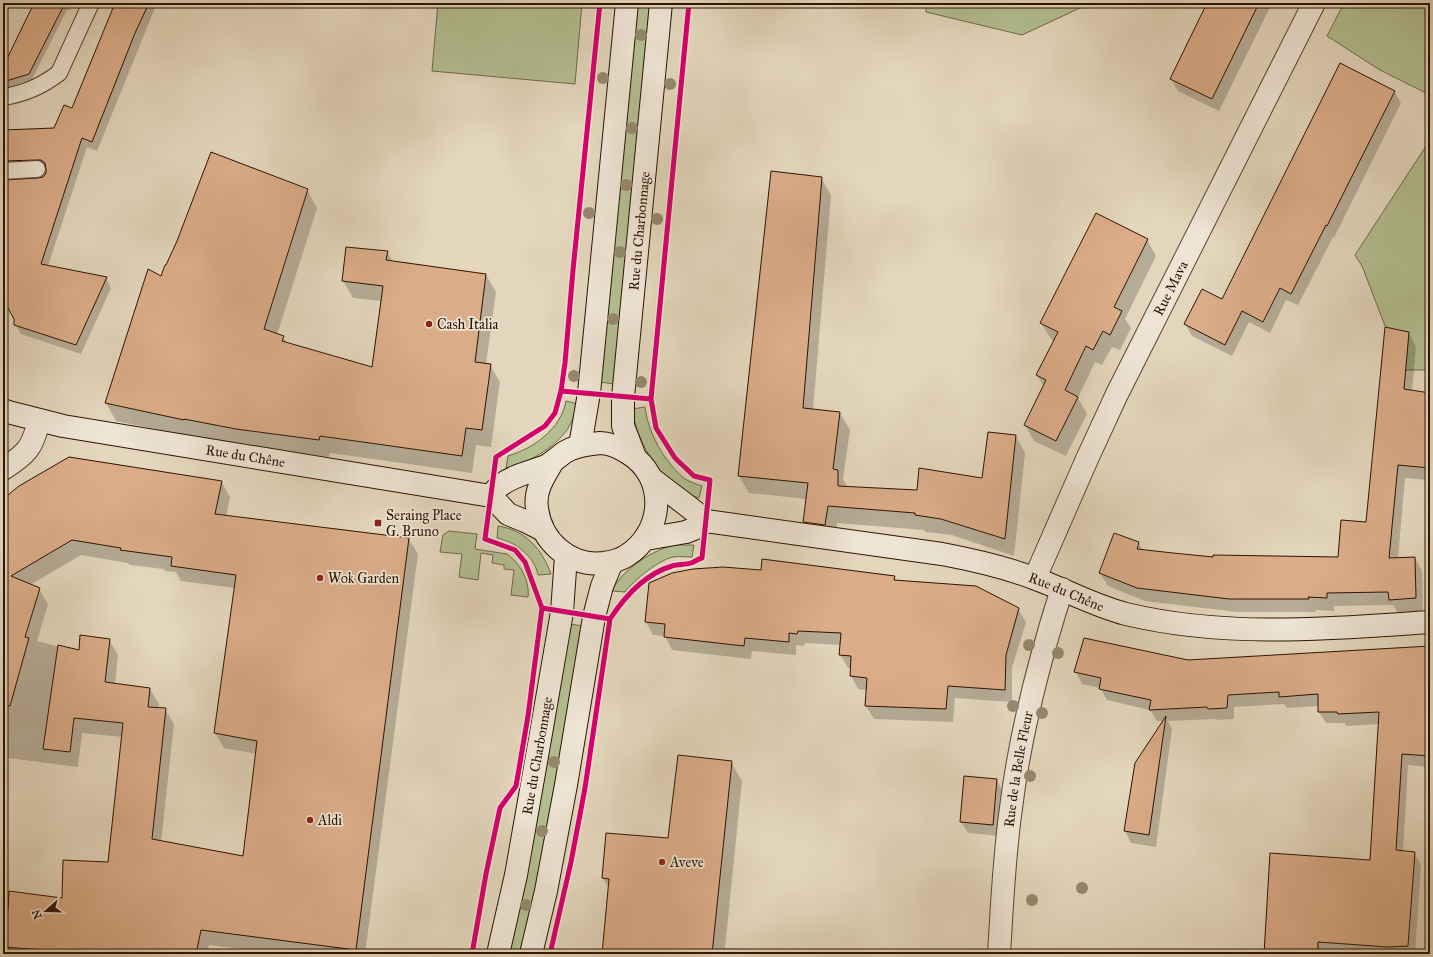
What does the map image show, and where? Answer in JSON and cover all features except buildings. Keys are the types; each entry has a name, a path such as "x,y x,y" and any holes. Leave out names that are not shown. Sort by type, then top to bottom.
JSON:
{"main road":[{"path":"580,446 589,393 627,3"},
{"name":"Rue du Charbonnage","path":"635,457 623,426 623,396 661,3"},
{"name":"Rue Mava","path":"1035,578 1114,400 1314,3"},
{"name":"Rue du Chêne","path":"3,410 69,427 490,496"},
{"path":"3,469 23,455 30,447 35,436 39,420"},
{"path":"543,530 508,514 490,496 501,485 552,463 566,451 580,446 602,443 619,447 635,457 645,467 652,479 657,500 655,520 646,539 625,557 612,562 597,564 581,562 566,556 552,545 543,530 536,507 540,483 552,463"},
{"path":"646,539 686,532 696,528 706,521 685,503 673,496 652,479"},
{"name":"Rue du Chêne","path":"706,521 942,554 975,560 1035,578 1124,613 1158,621 1221,629 1243,630 1321,629 1430,622"},
{"name":"Rue du Charbonnage","path":"498,954 516,875 562,612 566,556"},
{"path":"531,954 546,892 594,617 602,586 612,562"},
{"name":"Rue de la Belle Fleur","path":"999,954 1006,848 1019,755 1041,659 1062,589"}],"lane":[{"path":"3,97 19,94 35,88 49,81 59,73 91,3"},
{"path":"3,171 37,169"}],"green space":[{"path":"438,3 582,3 575,84 432,71"},
{"path":"926,3 1083,3 1082,7 1022,35 926,12"},
{"path":"1344,3 1430,3 1430,95 1380,70 1327,36"},
{"path":"637,5 650,7 614,384 600,382"},
{"path":"1430,140 1430,370 1402,370 1362,266 1355,255"},
{"path":"566,401 578,404 575,415 562,436 540,454 522,463 506,468 508,456 527,448 545,436 552,429 563,411"},
{"path":"645,407 650,427 664,456 685,479 702,486 699,498 674,485 654,463 646,450 635,423 632,409"},
{"path":"498,526 508,528 524,536 531,542 543,557 551,574 538,575 532,561 523,550 497,538"},
{"path":"449,531 477,534 475,549 507,554 512,558 520,567 526,579 528,597 511,595 514,570 504,569 504,565 492,563 493,555 481,553 478,580 459,577 462,554 440,552 443,535"},
{"path":"676,545 694,545 692,557 673,557 667,559 647,571 625,592 612,591 616,583 623,575 640,561 658,550"},
{"path":"570,624 583,626 550,825 522,954 508,954"}],"cycle path":[{"path":"472,954 486,874 500,808 516,786 528,716 542,608 525,562 515,550 485,539 496,457 545,426 555,413 561,391 600,3"},
{"path":"550,954 571,862 585,788 610,619 629,594 653,574 672,566 689,564 702,558 710,480 694,476 675,458 656,428 651,399 689,3"},
{"path":"561,391 651,399"},
{"path":"542,608 610,619"}],"place":[{"name":"Cash Italia","path":"429,324"},
{"name":"Seraing Place G. Bruno","path":"378,523"},
{"name":"Wok Garden","path":"320,578"},
{"name":"Aldi","path":"310,820"},
{"name":"Aveve","path":"662,862"}]}
